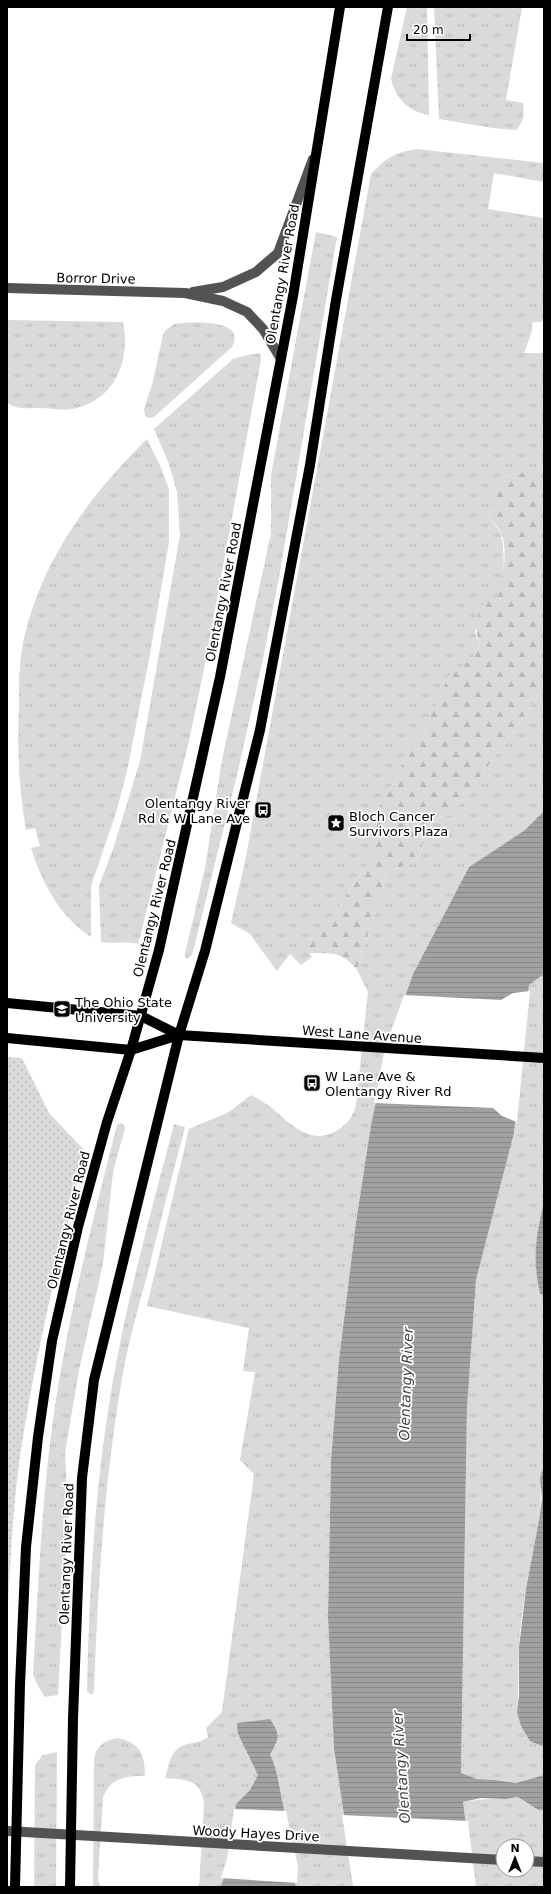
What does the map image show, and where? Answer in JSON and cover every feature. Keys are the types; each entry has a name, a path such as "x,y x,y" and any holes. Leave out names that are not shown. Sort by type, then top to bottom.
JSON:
{"main road":[{"name":"Olentangy River Road","path":"15,1887 20,1685 26,1547 38,1436 52,1340 78,1227 107,1122 132,1050 169,909 220,678 293,296 340,7"},
{"name":"Olentangy River Road","path":"70,1887 72,1719 82,1478 94,1380 179,1035 205,951 260,730 310,465 336,300 388,7"},
{"name":"West Lane Avenue","path":"7,1003 141,1016 179,1035"},
{"name":"West Lane Avenue","path":"7,1038 132,1050 179,1035 544,1058"}],"street":[{"path":"185,293 223,287 256,272 278,253 316,151"},
{"name":"Borror Drive","path":"7,288 185,293"},
{"path":"185,293 223,301 247,312 263,329 280,359"},
{"name":"Woody Hayes Drive","path":"7,1831 495,1860"}],"green space":[{"path":"407,7 427,7 429,115 415,111 404,103 396,93 391,79"},
{"path":"434,7 522,7 506,100 523,103 523,118 516,130 493,128 439,119"},
{"path":"417,149 544,163 544,182 494,173 488,209 544,218 544,243 542,246 544,248 544,321 532,323 532,331 524,353 544,353 544,466 530,473 521,473 504,477 495,495 488,516 500,532 503,544 504,575 498,597 475,631 480,646 470,661 451,672 423,733 412,739 398,775 376,812 377,840 374,853 334,914 308,941 308,952 312,957 301,965 290,954 277,971 250,934 231,923 245,862 371,174 382,163 391,157 402,152"},
{"path":"316,232 337,237 279,578 238,771 192,955 187,959 185,954 205,868 222,760 271,533 271,475"},
{"path":"7,320 123,322 125,337 124,351 122,364 117,377 100,397 88,404 73,409 22,408 10,405 7,402"},
{"path":"203,323 225,326 232,331 235,338 232,347 154,417 149,418 145,416 144,409 152,385 163,335 165,331 174,324"},
{"path":"260,353 261,360 204,669 189,741 139,941 138,944 101,942 99,886 114,846 140,761 180,535 177,492 169,464 154,429 233,359"},
{"path":"147,439 160,465 169,490 169,542 150,654 127,771 116,813 91,886 91,937 70,920 54,898 35,861 31,848 40,846 35,828 26,830 20,784 18,753 21,656 29,619 40,589 53,561 68,535 85,509 125,461"},
{"path":"544,466 544,693 537,696 513,732 452,815 428,819 420,856 409,864 387,872 357,970 346,959 336,954 308,953 308,941 334,914 374,853 377,840 376,812 398,775 412,739 423,733 451,671 470,661 480,646 476,627 478,617 486,599 498,597 502,582 505,554 503,538 500,531 488,516 495,495 504,477 521,473 530,473"},
{"path":"544,693 544,811 525,830 469,867 413,974 387,1048 371,1125 356,1222 339,1360 331,1460 328,1617 334,1749 355,1887 295,1887 293,1855 280,1784 275,1766 269,1754 277,1744 238,1734 258,1775 250,1790 236,1805 229,1859 221,1887 199,1887 204,1803 202,1795 199,1789 191,1782 186,1780 165,1778 172,1757 177,1749 208,1737 206,1728 222,1712 254,1474 240,1460 255,1372 243,1371 249,1328 147,1306 189,1129 229,1112 251,1095 272,1108 301,1131 310,1135 327,1135 336,1131 347,1123 353,1114 356,1105 368,992 357,970 387,872 409,864 420,856 428,819 452,815 513,732 537,696"},
{"path":"544,974 544,1201 537,1236 536,1258 540,1294 544,1295 544,1465 539,1519 524,1599 520,1632 517,1712 542,1746 544,1745 544,1775 516,1783 477,1779 461,1774 467,1408 476,1280 514,1133 529,985"},
{"path":"7,1057 22,1058 49,1113 85,1151 48,1306 25,1424 15,1504 7,1624"},
{"path":"120,1123 123,1124 125,1128 113,1172 103,1264 79,1370 65,1453 68,1511 58,1695 45,1697 33,1675 37,1597 50,1441 62,1364 87,1244 117,1125"},
{"path":"174,1124 185,1127 130,1340 118,1402 107,1484 100,1567 94,1690 93,1694 90,1694 87,1691 91,1575 97,1497 107,1419 119,1348 133,1284"},
{"path":"117,1738 131,1742 139,1750 144,1761 145,1776 125,1777 114,1782 106,1791 103,1798 98,1877 100,1887 93,1887 94,1760 96,1751 101,1745"},
{"path":"57,1752 56,1887 34,1887 35,1765 43,1755"},
{"path":"518,1797 537,1810 544,1810 544,1887 474,1887 463,1802"}],"water":[{"name":"Olentangy River","path":"544,811 544,974 529,985 514,1133 476,1280 467,1408 461,1773 477,1779 516,1783 544,1775 544,1810 538,1810 518,1797 505,1799 481,1798 463,1802 474,1887 355,1887 334,1749 328,1617 331,1460 339,1360 356,1222 371,1125 387,1048 413,974 469,867 525,830"},
{"path":"544,1201 544,1295 540,1294 536,1268 536,1247"},
{"path":"544,1465 544,1745 542,1746 530,1741 521,1726 517,1712 519,1695 519,1647 526,1589 539,1520 542,1498 540,1478"},
{"path":"270,1719 278,1736 276,1744 270,1754 278,1779 291,1845 295,1887 221,1887 229,1859 236,1804 250,1790 258,1775 238,1734 237,1723"}],"pier":[{"path":"530,991 517,1122 502,1116 493,1108 374,1103 385,1048 404,995 501,1000 513,993"},
{"path":"234,1809 286,1811 298,1866 297,1883 221,1878 227,1859"},
{"path":"342,1815 468,1821 476,1887 353,1886"}],"place":[{"name":"Olentangy River Rd & W Lane Ave","path":"263,810"},
{"name":"Bloch Cancer Survivors Plaza","path":"336,823"},
{"name":"The Ohio State University","path":"62,1009"},
{"name":"W Lane Ave & Olentangy River Rd","path":"312,1083"}]}
